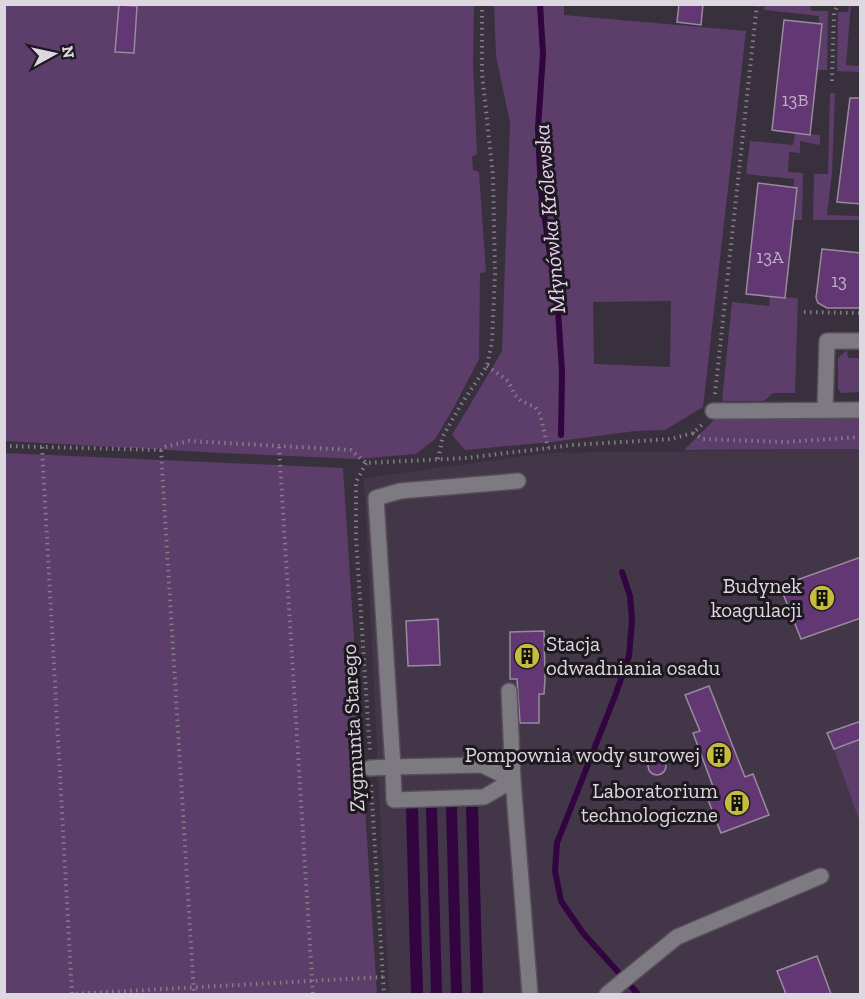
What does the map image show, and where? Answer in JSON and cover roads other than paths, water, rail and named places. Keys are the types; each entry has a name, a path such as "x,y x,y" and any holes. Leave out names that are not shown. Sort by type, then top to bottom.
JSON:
{"street":[{"path":"825,410 827,341 861,341"},
{"path":"713,411 861,410"},
{"path":"513,780 484,797 394,800 376,498 400,491 518,481"},
{"path":"509,691 513,780 530,994"},
{"path":"370,768 482,765 513,780"},
{"path":"613,990 677,937 821,876"}],"waterway":[{"name":"Młynówka Królewska","path":"540,4 543,54 538,128 541,192 558,311 562,372 561,435"},
{"name":"Młynówka Królewska","path":"622,572 630,596 632,620 629,656 557,843 555,871 561,901 583,933 638,994"}],"place":[{"name":"Budynek koagulacji","path":"822,598"},
{"name":"Stacja odwadniania osadu","path":"527,656"},
{"name":"Pompownia wody surowej","path":"719,755"},
{"name":"Laboratorium technologiczne","path":"737,803"}]}
